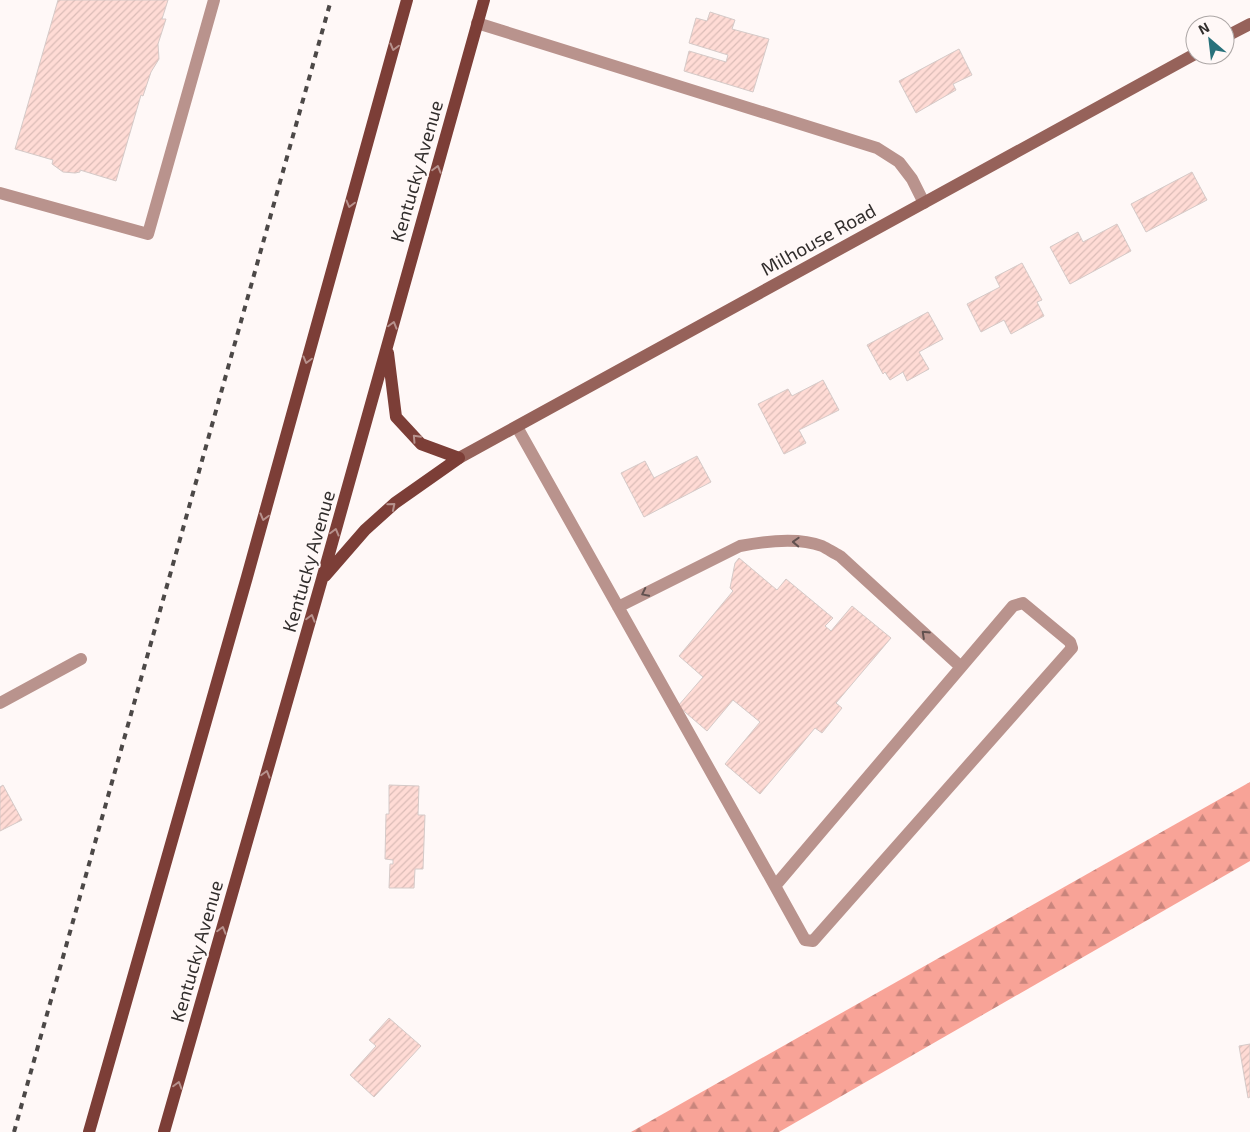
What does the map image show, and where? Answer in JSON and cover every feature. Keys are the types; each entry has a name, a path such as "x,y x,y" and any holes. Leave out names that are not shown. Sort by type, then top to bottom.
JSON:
{"main road":[{"path":"89,1132 247,577 407,0"},
{"name":"Kentucky Avenue","path":"164,1132 322,579 484,0"},
{"path":"387,346 396,417 421,444 459,458"},
{"path":"322,579 364,530 395,502 459,458"}],"street":[{"path":"0,193 148,234 214,0"},
{"path":"477,23 878,148 899,162 912,179 924,203"},
{"path":"1235,32 1250,24"},
{"name":"Milhouse Road","path":"459,458 1185,59"},
{"path":"517,426 805,940 813,941 1072,648 1070,642 1023,603 1012,606 775,886"},
{"path":"618,606 740,546 762,541 807,542 823,546 840,556 961,667"},
{"path":"0,703 81,658"}],"green space":[{"path":"1250,782 1250,861 779,1132 631,1132"}],"building":[{"path":"58,0 168,0 162,19 166,19 158,44 159,59 151,72 143,96 141,95 116,181 80,170 80,172 75,173 63,172 52,164 53,160 15,149"},
{"path":"710,12 735,20 732,29 769,39 753,92 684,71 689,51 726,62 728,55 689,43 696,18 707,21"},
{"path":"959,49 972,75 953,84 956,90 916,113 899,81"},
{"path":"1192,172 1207,200 1146,232 1131,204"},
{"path":"1117,224 1131,251 1070,284 1050,247 1078,232 1083,242"},
{"path":"1022,263 1042,300 1037,302 1044,316 1011,334 1004,320 981,332 967,304 1000,287 995,277"},
{"path":"928,312 943,339 919,352 929,369 907,381 903,372 890,380 885,372 883,374 867,345"},
{"path":"823,380 839,410 799,430 806,443 784,454 758,404 788,389 792,396"},
{"path":"697,456 711,482 644,517 621,473 645,461 654,478"},
{"path":"739,558 777,590 786,579 833,618 825,626 831,631 852,606 891,638 836,703 842,708 822,733 815,728 760,794 725,764 760,722 733,700 707,731 678,706 703,677 679,656 733,591 730,588 735,563"},
{"path":"3,785 22,820 0,831 0,787"},
{"path":"389,785 419,786 418,815 425,815 423,869 415,869 414,888 389,888 390,864 393,864 393,860 385,859 386,814 389,814"},
{"path":"389,1018 421,1046 374,1097 350,1075 376,1046 369,1040"},
{"path":"1250,1044 1250,1097 1248,1098 1239,1046"}],"railway":[{"path":"14,1132 331,0"}]}
